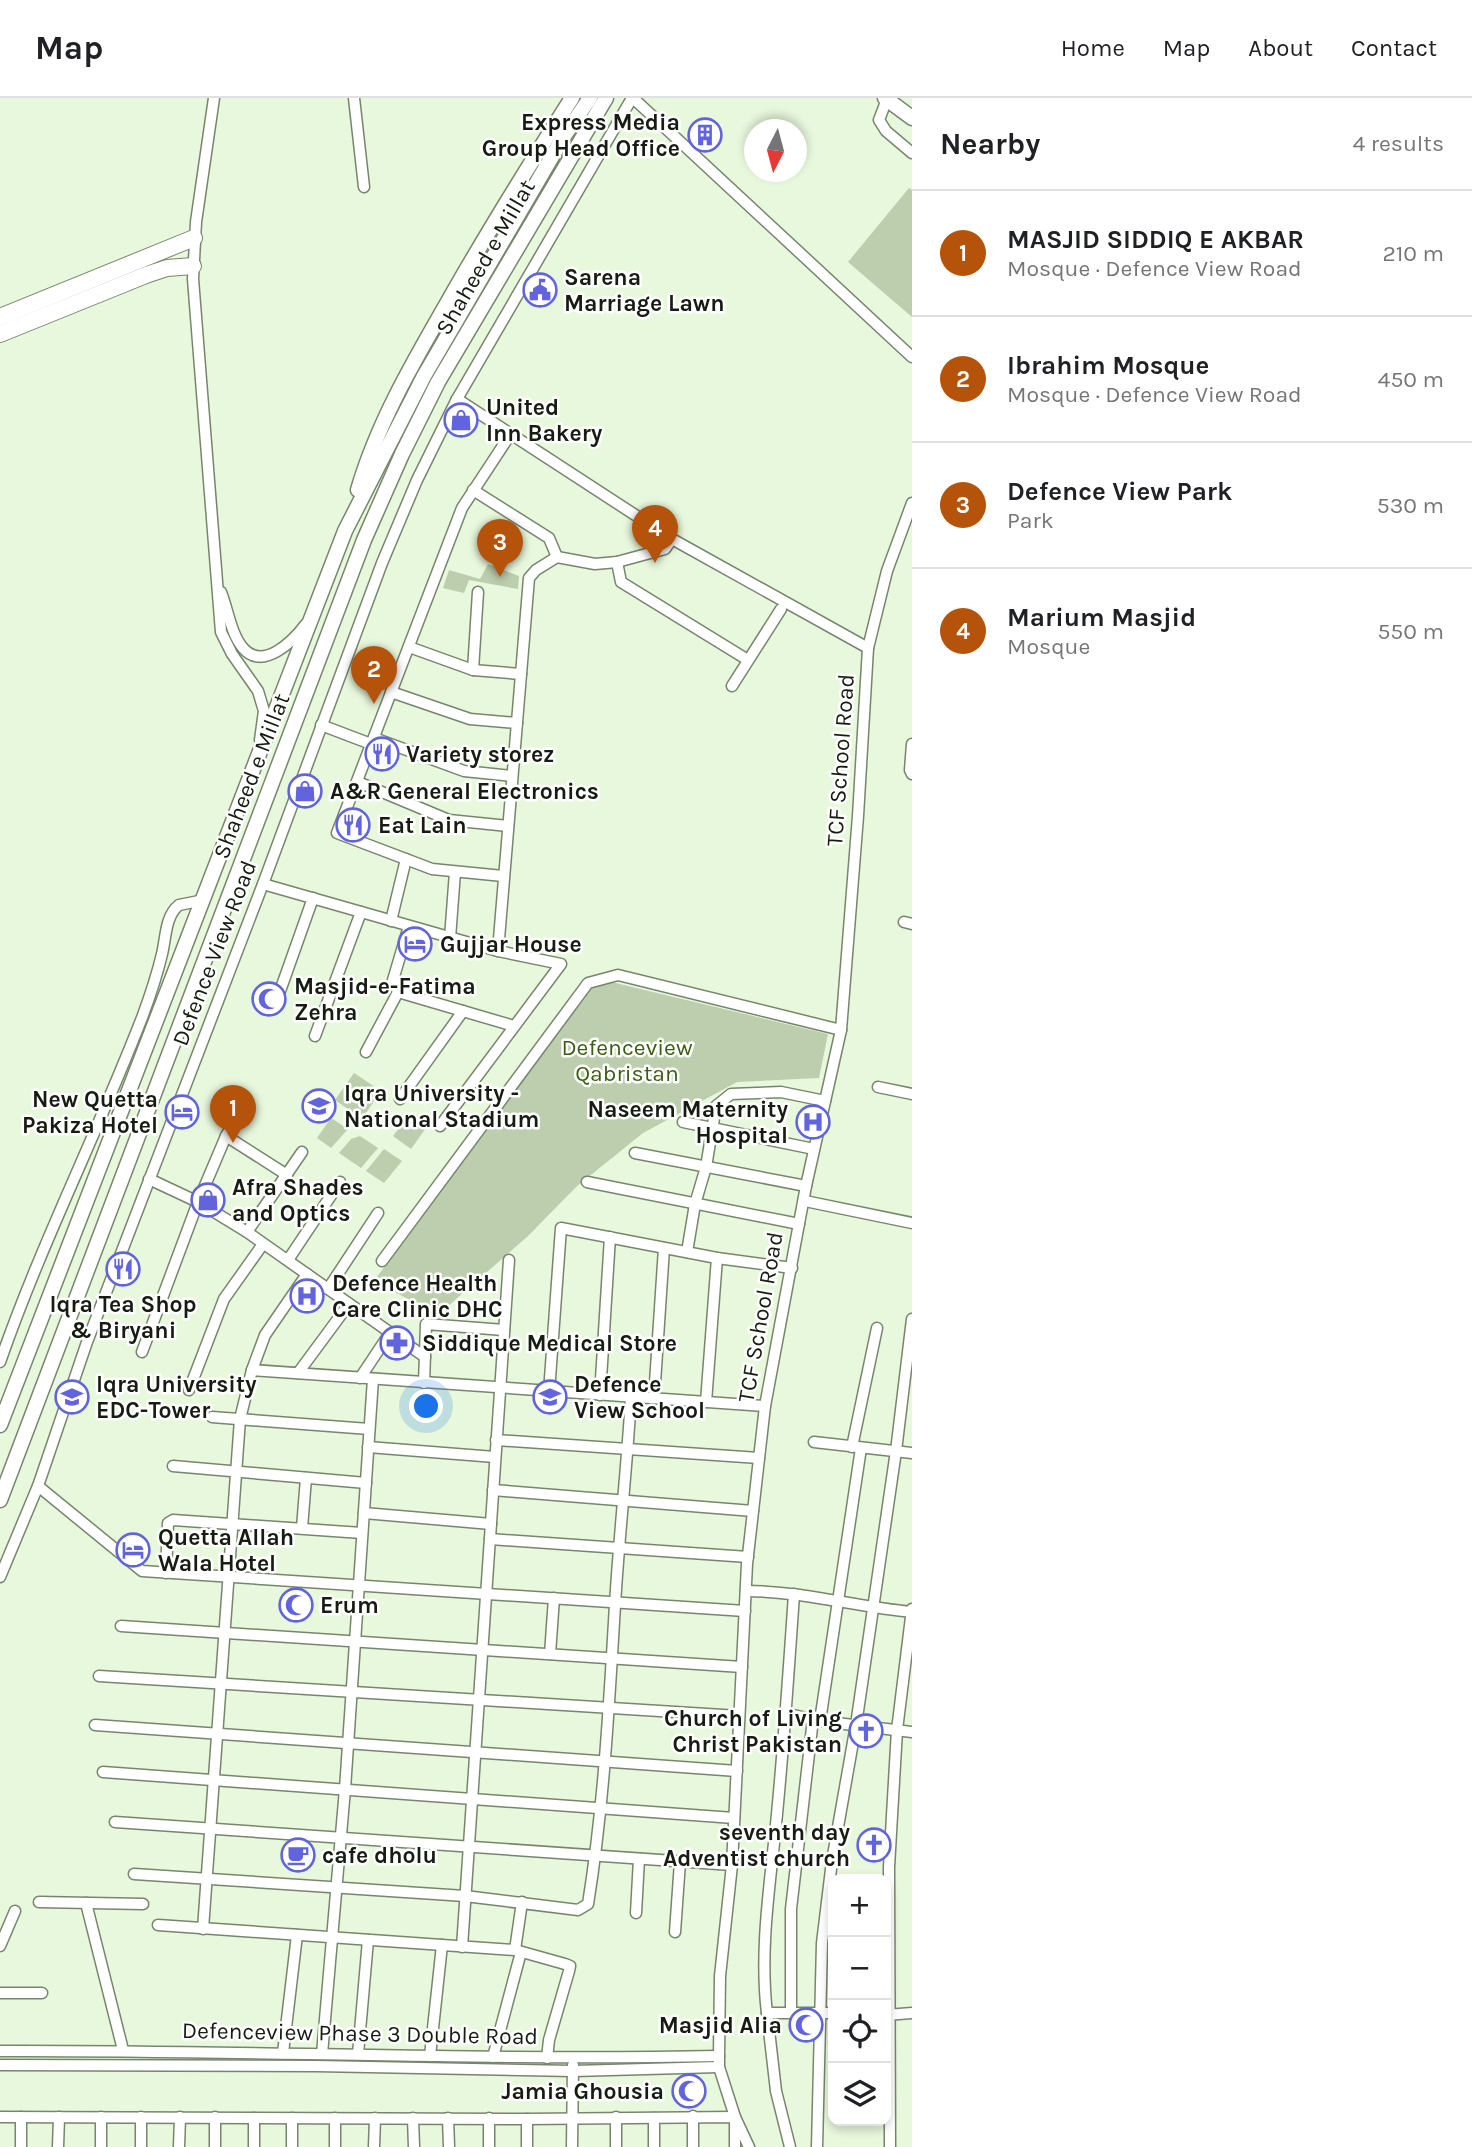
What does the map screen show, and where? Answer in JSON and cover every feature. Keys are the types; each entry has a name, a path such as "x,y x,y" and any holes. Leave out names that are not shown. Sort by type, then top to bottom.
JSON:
{"highway":[{"path":"0,317 194,238"},
{"path":"0,334 146,275 167,268 193,266"}],"main road":[{"path":"345,531 368,455 411,366 479,247 572,98"},
{"name":"Shaheed e Millat","path":"0,1425 345,531 417,388 564,136 590,98"},
{"name":"Shaheed e Millat","path":"0,1500 364,540 438,382 606,98"},
{"path":"886,99 912,118"}],"street":[{"path":"354,98 364,187"},
{"path":"633,98 912,357"},
{"name":"Defence View Road","path":"0,1577 38,1486 87,1342 263,884 382,563 417,480 457,399 633,98"},
{"path":"886,99 879,120 886,131 912,153"},
{"path":"215,101 194,238 199,371 221,632 232,654 258,691 264,711 258,760"},
{"path":"457,399 673,539 868,648"},
{"path":"503,876 432,869 337,834 462,508 510,435"},
{"path":"473,490 549,538 557,557"},
{"name":"TCF School Road","path":"735,2147 735,2117 719,2062 720,1976 732,1865 748,1557 765,1406 799,1224 808,1202 806,1186 841,1030 868,648 887,571 912,503"},
{"path":"498,951 529,578 557,557 595,564 617,562 665,549 673,539"},
{"path":"617,562 621,582 743,657"},
{"path":"218,583 235,633 243,648 250,654 260,657 284,647 312,617"},
{"path":"473,670 478,592"},
{"path":"732,685 781,609"},
{"path":"409,647 473,670 521,674"},
{"path":"391,692 470,719 517,723"},
{"path":"321,725 464,771 512,776"},
{"path":"912,744 912,774"},
{"path":"358,782 449,820 508,826"},
{"path":"391,921 406,859"},
{"path":"450,938 455,872"},
{"path":"263,884 498,951 561,964 440,1126"},
{"path":"274,1008 313,898"},
{"path":"0,1362 63,1204 121,1073 147,1004 170,917 179,905 204,900"},
{"path":"315,1036 361,912"},
{"path":"398,992 393,980 409,926"},
{"path":"382,1261 588,983 618,975 841,1030"},
{"path":"398,992 514,1026"},
{"path":"366,1052 398,992"},
{"path":"400,1099 463,1011"},
{"path":"878,1087 912,1094"},
{"path":"687,1252 716,1107 731,1094 781,1092 825,1101"},
{"path":"142,1352 198,1202 226,1136 239,1114"},
{"path":"683,1122 814,1149"},
{"path":"226,1136 287,1175"},
{"path":"247,1232 302,1152"},
{"path":"635,1153 806,1186"},
{"path":"149,1179 198,1202 247,1232 425,1356"},
{"path":"288,1260 340,1182"},
{"path":"587,1182 799,1224"},
{"path":"808,1202 912,1223"},
{"path":"328,1289 378,1213"},
{"path":"550,1392 561,1228 717,1258 792,1268"},
{"path":"600,1395 610,1237"},
{"path":"189,1390 224,1299 264,1244"},
{"path":"654,1398 664,1248"},
{"path":"706,1402 717,1258"},
{"path":"462,1947 509,1260"},
{"path":"203,1928 240,1419 252,1370 265,1335 307,1273"},
{"path":"298,1373 349,1304"},
{"path":"817,2147 822,1943 832,1861 856,1725 896,1451 912,1319"},
{"path":"424,1384 426,1324 504,1330"},
{"path":"791,2013 791,1909 817,1720 838,1601 857,1447 877,1328"},
{"path":"360,1378 390,1333"},
{"path":"252,1370 765,1406"},
{"path":"323,2053 345,1789 373,1379"},
{"path":"134,1874 465,1895 578,1910 584,1908 588,1903 596,1856 610,1707 615,1602 631,1397"},
{"path":"212,1417 369,1429"},
{"path":"496,1440 759,1458"},
{"path":"814,1442 912,1453"},
{"path":"368,1447 495,1457"},
{"path":"173,1466 366,1482"},
{"path":"302,1528 306,1478"},
{"path":"38,1486 142,1571 745,1611"},
{"path":"493,1490 753,1511"},
{"path":"363,1513 491,1524"},
{"path":"166,1573 170,1521 362,1533"},
{"path":"490,1539 748,1557"},
{"path":"746,1591 794,1594 872,1609 912,1611 897,1730 889,1867 888,2000"},
{"path":"790,2147 775,2091 764,1964 794,1594"},
{"path":"550,1654 554,1598"},
{"path":"121,1626 742,1667"},
{"path":"99,1676 739,1716"},
{"path":"793,1715 912,1732"},
{"path":"95,1725 737,1770"},
{"path":"103,1772 734,1818"},
{"path":"115,1822 732,1865"},
{"path":"636,1913 639,1859"},
{"path":"675,1932 680,1862"},
{"path":"39,1902 143,1904"},
{"path":"481,2070 488,2057 518,1951 522,1902"},
{"path":"86,1903 123,2050"},
{"path":"0,1946 15,1911"},
{"path":"158,1925 518,1951 570,1966 549,2039 547,2058"},
{"path":"283,2053 296,1936"},
{"path":"358,2054 368,1940"},
{"path":"430,2056 442,1945"},
{"path":"0,1993 42,1993"},
{"path":"767,2013 828,2014"},
{"path":"891,2015 912,2013"},
{"name":"Defenceview Phase 3 Double Road","path":"0,2051 323,2053 719,2062"},
{"path":"265,2066 267,2053"},
{"path":"572,2147 573,2059"},
{"path":"0,2065 573,2071 719,2062"},
{"path":"889,2063 890,2147"},
{"path":"693,2116 693,2147"},
{"path":"0,2117 735,2117 749,2147"},
{"path":"21,2117 21,2147"},
{"path":"58,2147 59,2117"},
{"path":"101,2117 101,2147"},
{"path":"141,2117 141,2147"},
{"path":"179,2147 180,2117"},
{"path":"215,2117 215,2147"},
{"path":"254,2118 254,2147"},
{"path":"292,2118 292,2147"},
{"path":"335,2118 335,2147"},
{"path":"374,2147 375,2118"},
{"path":"413,2118 414,2147"},
{"path":"448,2118 449,2147"},
{"path":"616,2147 617,2118"},
{"path":"654,2118 654,2147"},
{"path":"489,2119 489,2147"},
{"path":"527,2119 527,2147"}],"green space":[{"path":"909,188 912,190 912,317 848,262"},
{"path":"488,564 519,576 518,589 469,580 464,593 443,588 449,570 480,579"},
{"name":"Defenceview Qabristan","path":"603,980 828,1034 819,1078 737,1082 643,1133 576,1187 528,1236 438,1315 374,1281 591,986"},
{"path":"354,1073 381,1091 362,1119 335,1100"},
{"path":"408,1116 426,1128 411,1149 393,1136"},
{"path":"331,1118 348,1129 331,1148 317,1138"},
{"path":"360,1136 378,1148 361,1168 339,1153 351,1139"},
{"path":"384,1149 402,1161 384,1183 366,1171"}],"place":[{"name":"Express Media Group Head Office","path":"705,135"},
{"name":"Sarena Marriage Lawn","path":"540,290"},
{"name":"United Inn Bakery","path":"461,420"},
{"name":"Marium Masjid","path":"655,563"},
{"name":"Defence View Park","path":"500,577"},
{"name":"Ibrahim Mosque","path":"374,704"},
{"name":"Variety storez","path":"382,754"},
{"name":"A&R General Electronics","path":"305,791"},
{"name":"Eat Lain","path":"353,825"},
{"name":"Gujjar House","path":"415,944"},
{"name":"Masjid-e-Fatima Zehra","path":"269,999"},
{"name":"Iqra University - National Stadium","path":"319,1106"},
{"name":"New Quetta Pakiza Hotel","path":"182,1112"},
{"name":"Naseem Maternity Hospital","path":"813,1122"},
{"name":"MASJID SIDDIQ E AKBAR","path":"233,1143"},
{"name":"Afra Shades and Optics","path":"208,1200"},
{"name":"Iqra Tea Shop & Biryani","path":"123,1269"},
{"name":"Defence Health Care Clinic DHC","path":"307,1296"},
{"name":"Siddique Medical Store","path":"397,1343"},
{"name":"Iqra University EDC-Tower","path":"72,1397"},
{"name":"Defence View School","path":"550,1397"},
{"name":"Quetta Allah Wala Hotel","path":"133,1550"},
{"name":"Erum","path":"296,1605"},
{"name":"Church of Living Christ Pakistan","path":"866,1731"},
{"name":"seventh day Adventist church","path":"874,1845"},
{"name":"cafe dholu","path":"298,1855"},
{"name":"Masjid Alia","path":"806,2025"},
{"name":"Jamia Ghousia","path":"689,2091"}]}
